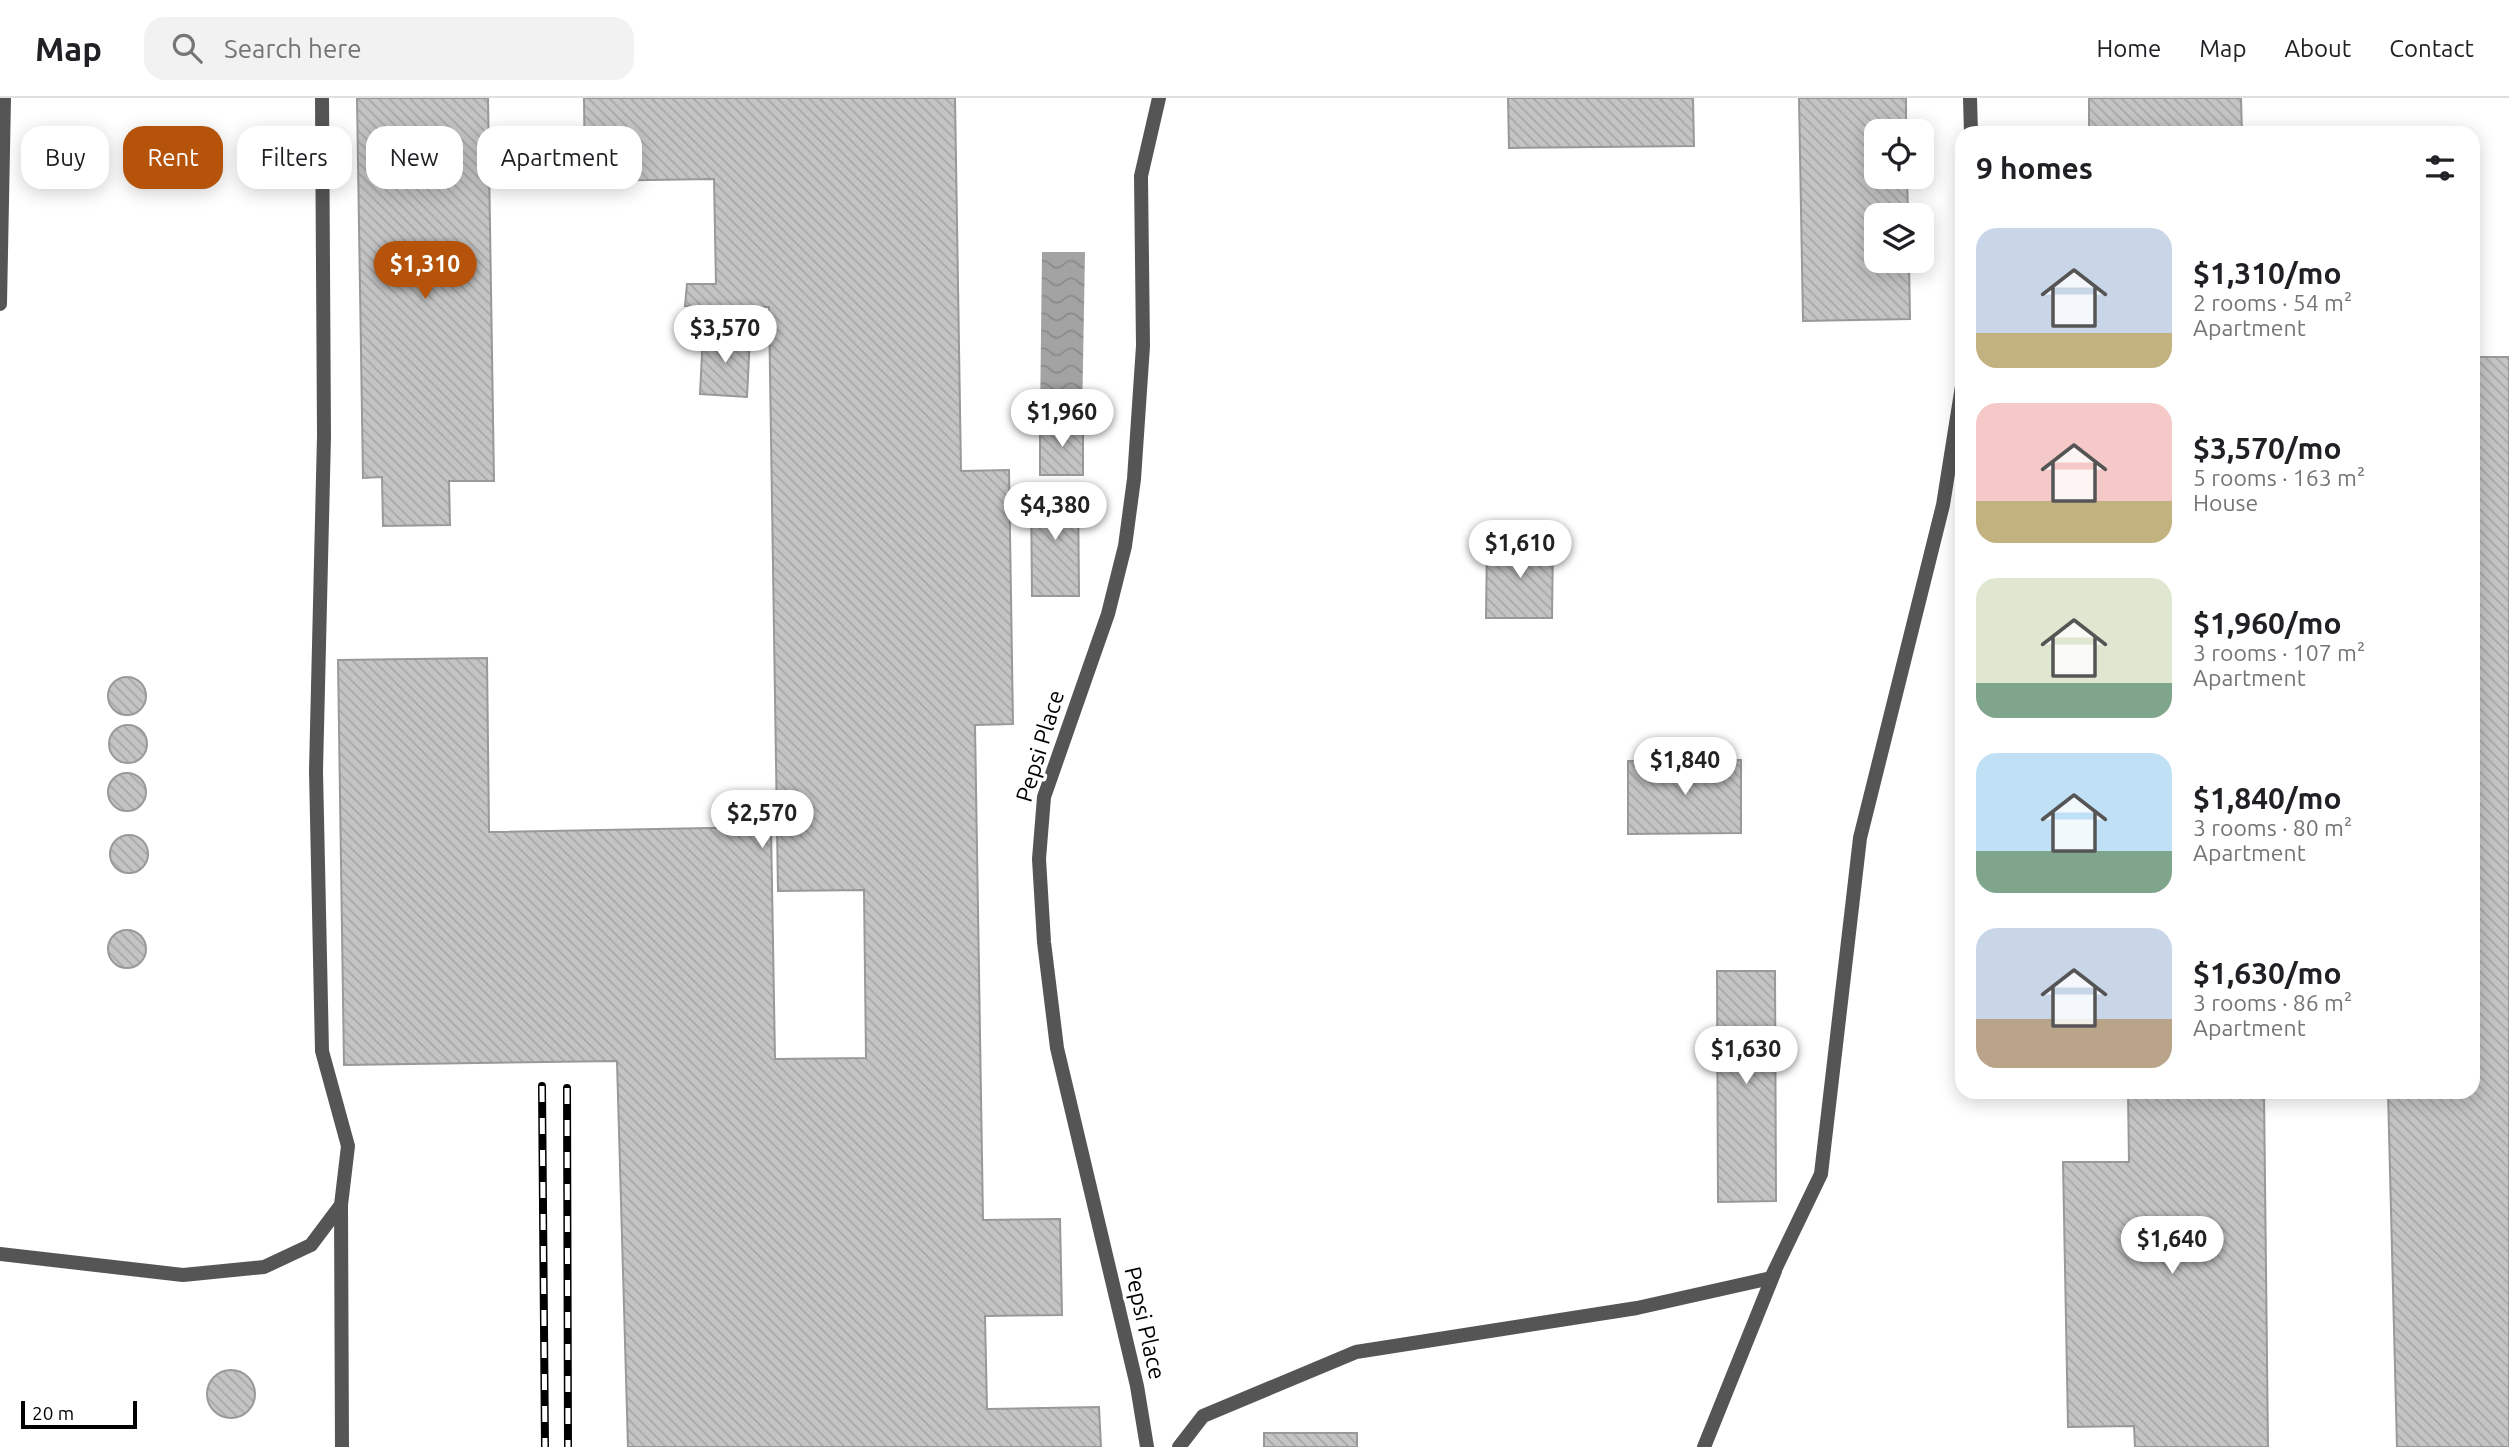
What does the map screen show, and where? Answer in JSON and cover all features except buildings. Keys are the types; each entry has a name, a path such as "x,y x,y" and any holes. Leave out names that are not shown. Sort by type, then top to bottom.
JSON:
{"lane":[{"path":"0,304 4,98"},
{"path":"322,98 324,436 316,785 322,1051 348,1146 341,1205 342,1447"},
{"name":"Pepsi Place","path":"1147,1447 1137,1386 1057,1048 1044,942 1039,859 1044,797 1108,614 1125,546 1134,479 1143,346 1141,176 1159,98"},
{"path":"1970,98 1971,126"},
{"path":"1179,1447 1203,1416 1356,1352 1637,1308 1771,1278 1821,1174 1860,838 1943,505 1955,430"},
{"path":"0,1254 183,1275 264,1267 311,1245 341,1205"},
{"path":"1704,1447 1777,1266"}],"water":[{"path":"1042,252 1085,252 1082,421 1040,420"}],"railway":[{"path":"542,1086 545,1447"},
{"path":"567,1088 568,1447"}]}
